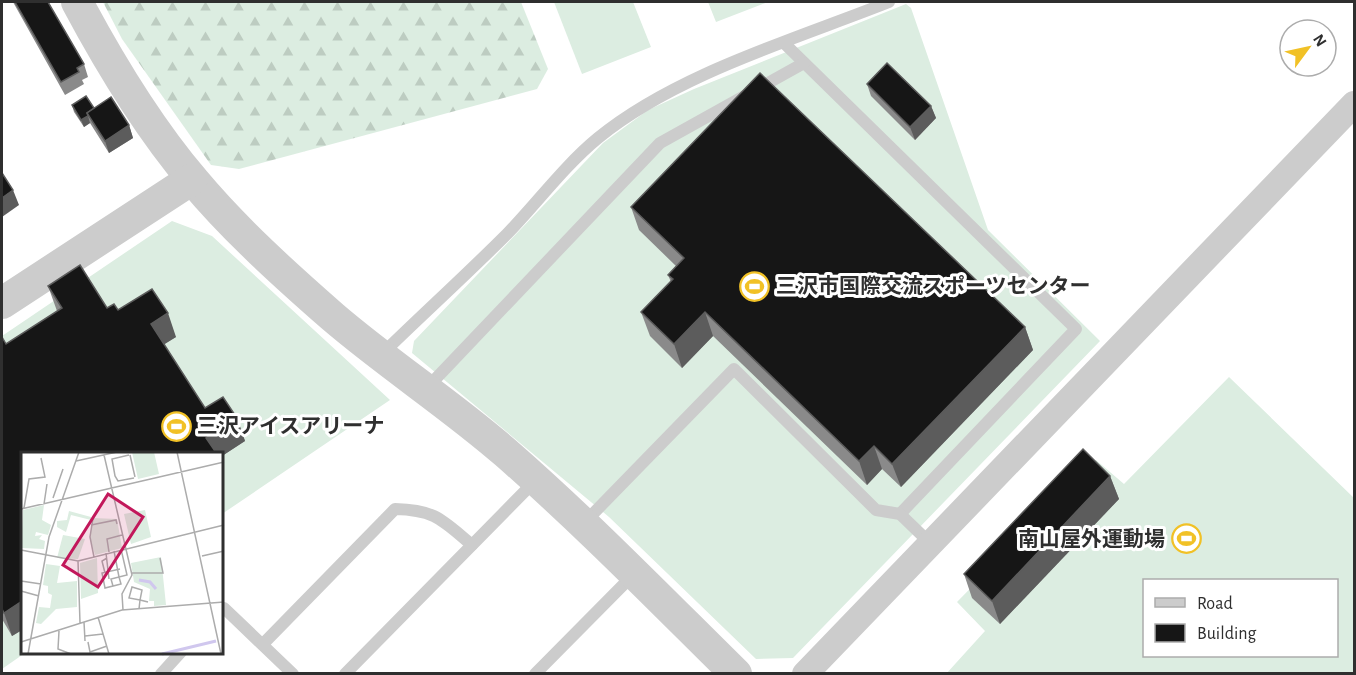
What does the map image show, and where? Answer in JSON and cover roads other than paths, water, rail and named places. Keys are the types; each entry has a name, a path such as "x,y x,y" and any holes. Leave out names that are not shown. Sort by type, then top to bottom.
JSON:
{"street":[{"path":"77,2 99,44 143,113 192,179 273,262 334,318 536,480 584,522 636,573 724,669"},
{"path":"805,674 932,545 1354,104"},
{"path":"2,301 192,179"}],"lane":[{"path":"381,355 507,233 597,139 665,94 784,43 890,2"},
{"path":"784,43 1076,329 900,514"},
{"path":"425,390 660,143 804,63"},
{"path":"584,522 734,369 876,510 900,514 932,545"},
{"path":"345,674 536,480"},
{"path":"263,645 395,509 418,509 437,516 472,545"},
{"path":"535,674 636,573"},
{"path":"224,608 293,674"},
{"path":"161,674 180,654"}],"place":[{"name":"三沢市国際交流スポーツセンター","path":"755,286"},
{"name":"三沢アイスアリーナ","path":"176,426"},
{"name":"南山屋外運動場","path":"1186,539"}]}
